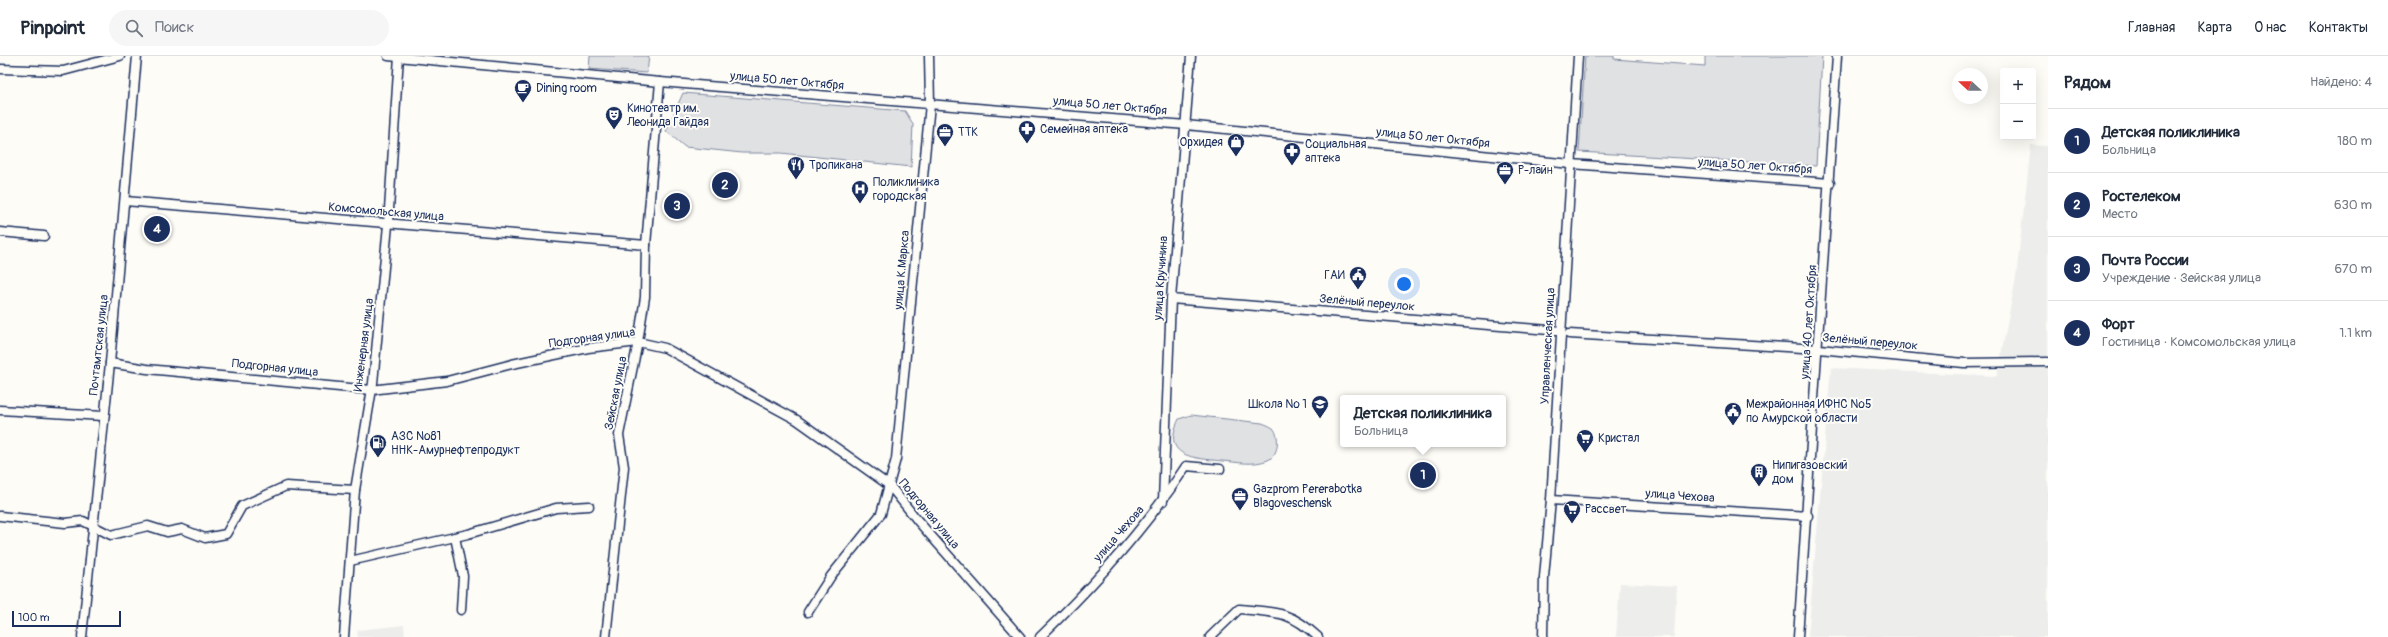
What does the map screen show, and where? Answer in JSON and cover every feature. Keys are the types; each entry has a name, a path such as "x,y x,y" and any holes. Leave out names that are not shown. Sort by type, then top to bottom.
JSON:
{"street":[{"path":"0,69 63,71 120,56"},
{"name":"Почтамтская улица","path":"82,637 103,416 110,363 137,56"},
{"name":"улица 50 лет Октября","path":"388,56 660,82 1186,125 1571,164 1830,183"},
{"name":"Инженерная улица","path":"344,637 355,490 373,383 388,225 399,56"},
{"name":"улица К.Маркса","path":"808,612 830,576 881,514 890,486 896,459 930,104 929,56"},
{"name":"улица Кручинина","path":"1163,501 1171,299 1191,56"},
{"name":"Управленческая улица","path":"1543,637 1544,577 1551,500 1578,56"},
{"name":"улица 40 лет Октября","path":"1798,637 1808,516 1837,56"},
{"name":"Зейская улица","path":"606,637 624,467 618,435 638,342 645,297 646,245 660,82"},
{"name":"Комсомольская улица","path":"125,201 388,225 646,245"},
{"path":"0,232 44,236"},
{"name":"Зелёный переулок","path":"1171,299 1561,331"},
{"name":"Зелёный переулок","path":"1569,334 1819,349 1964,363 2048,362"},
{"name":"Подгорная улица","path":"110,363 147,369 371,390 446,381 512,364 588,348 638,342 665,348 752,394 836,447 890,486 918,521 1020,637"},
{"path":"0,410 103,416"},
{"name":"улица Чехова","path":"1040,637 1110,564 1163,501 1186,466 1220,469"},
{"path":"0,516 65,523 83,521 92,524 111,535 148,526 167,532 182,530 205,538 226,534 242,506 286,486 355,490"},
{"name":"улица Чехова","path":"1551,500 1808,516"},
{"path":"350,561 455,537 556,508 589,506"},
{"path":"455,537 462,576 461,610"},
{"path":"1210,637 1239,609 1281,612 1304,623 1318,637"}],"shaded area":[{"path":"590,56 649,56 647,73 589,69"},
{"path":"1585,56 1614,56 1614,59 1705,66 1705,56 1822,56 1816,166 1579,152"},
{"path":"683,93 905,111 913,124 911,167 781,153 742,153 685,147 666,131"},
{"path":"2031,145 2048,146 2048,637 1808,637 1831,368 1997,376 2016,277"},
{"path":"1191,415 1266,424 1273,428 1277,436 1276,450 1272,458 1257,463 1240,463 1201,459 1183,454 1177,449 1174,442 1174,432 1179,419"},
{"path":"1620,583 1677,586 1674,637 1616,637"},
{"path":"404,625 405,637 358,637 357,630"}],"place":[{"name":"Dining room","path":"523,103"},
{"name":"Кинотеатр им. Леонида Гайдая","path":"614,130"},
{"name":"Семейная аптека","path":"1027,144"},
{"name":"ТТК","path":"945,147"},
{"name":"Орхидея","path":"1236,157"},
{"name":"Социальная аптека","path":"1292,166"},
{"name":"Тропикана","path":"796,180"},
{"name":"Ростелеком","path":"725,185"},
{"name":"Р-лайн","path":"1505,185"},
{"name":"Поликлиника городская","path":"860,204"},
{"name":"Почта России","path":"677,206"},
{"name":"Форт","path":"157,229"},
{"name":"ГАИ","path":"1358,290"},
{"name":"Школа № 1","path":"1320,419"},
{"name":"Межрайонная ИФНС №5 по Амурской области","path":"1733,426"},
{"name":"Кристал","path":"1585,453"},
{"name":"АЗС №81 ННК-Амурнефтепродукт","path":"378,458"},
{"name":"Детская поликлиника","path":"1423,475"},
{"name":"Нипигазовский дом","path":"1759,487"},
{"name":"Gazprom Pererabotka Blagoveschensk","path":"1240,511"},
{"name":"Рассвет","path":"1572,524"}]}
